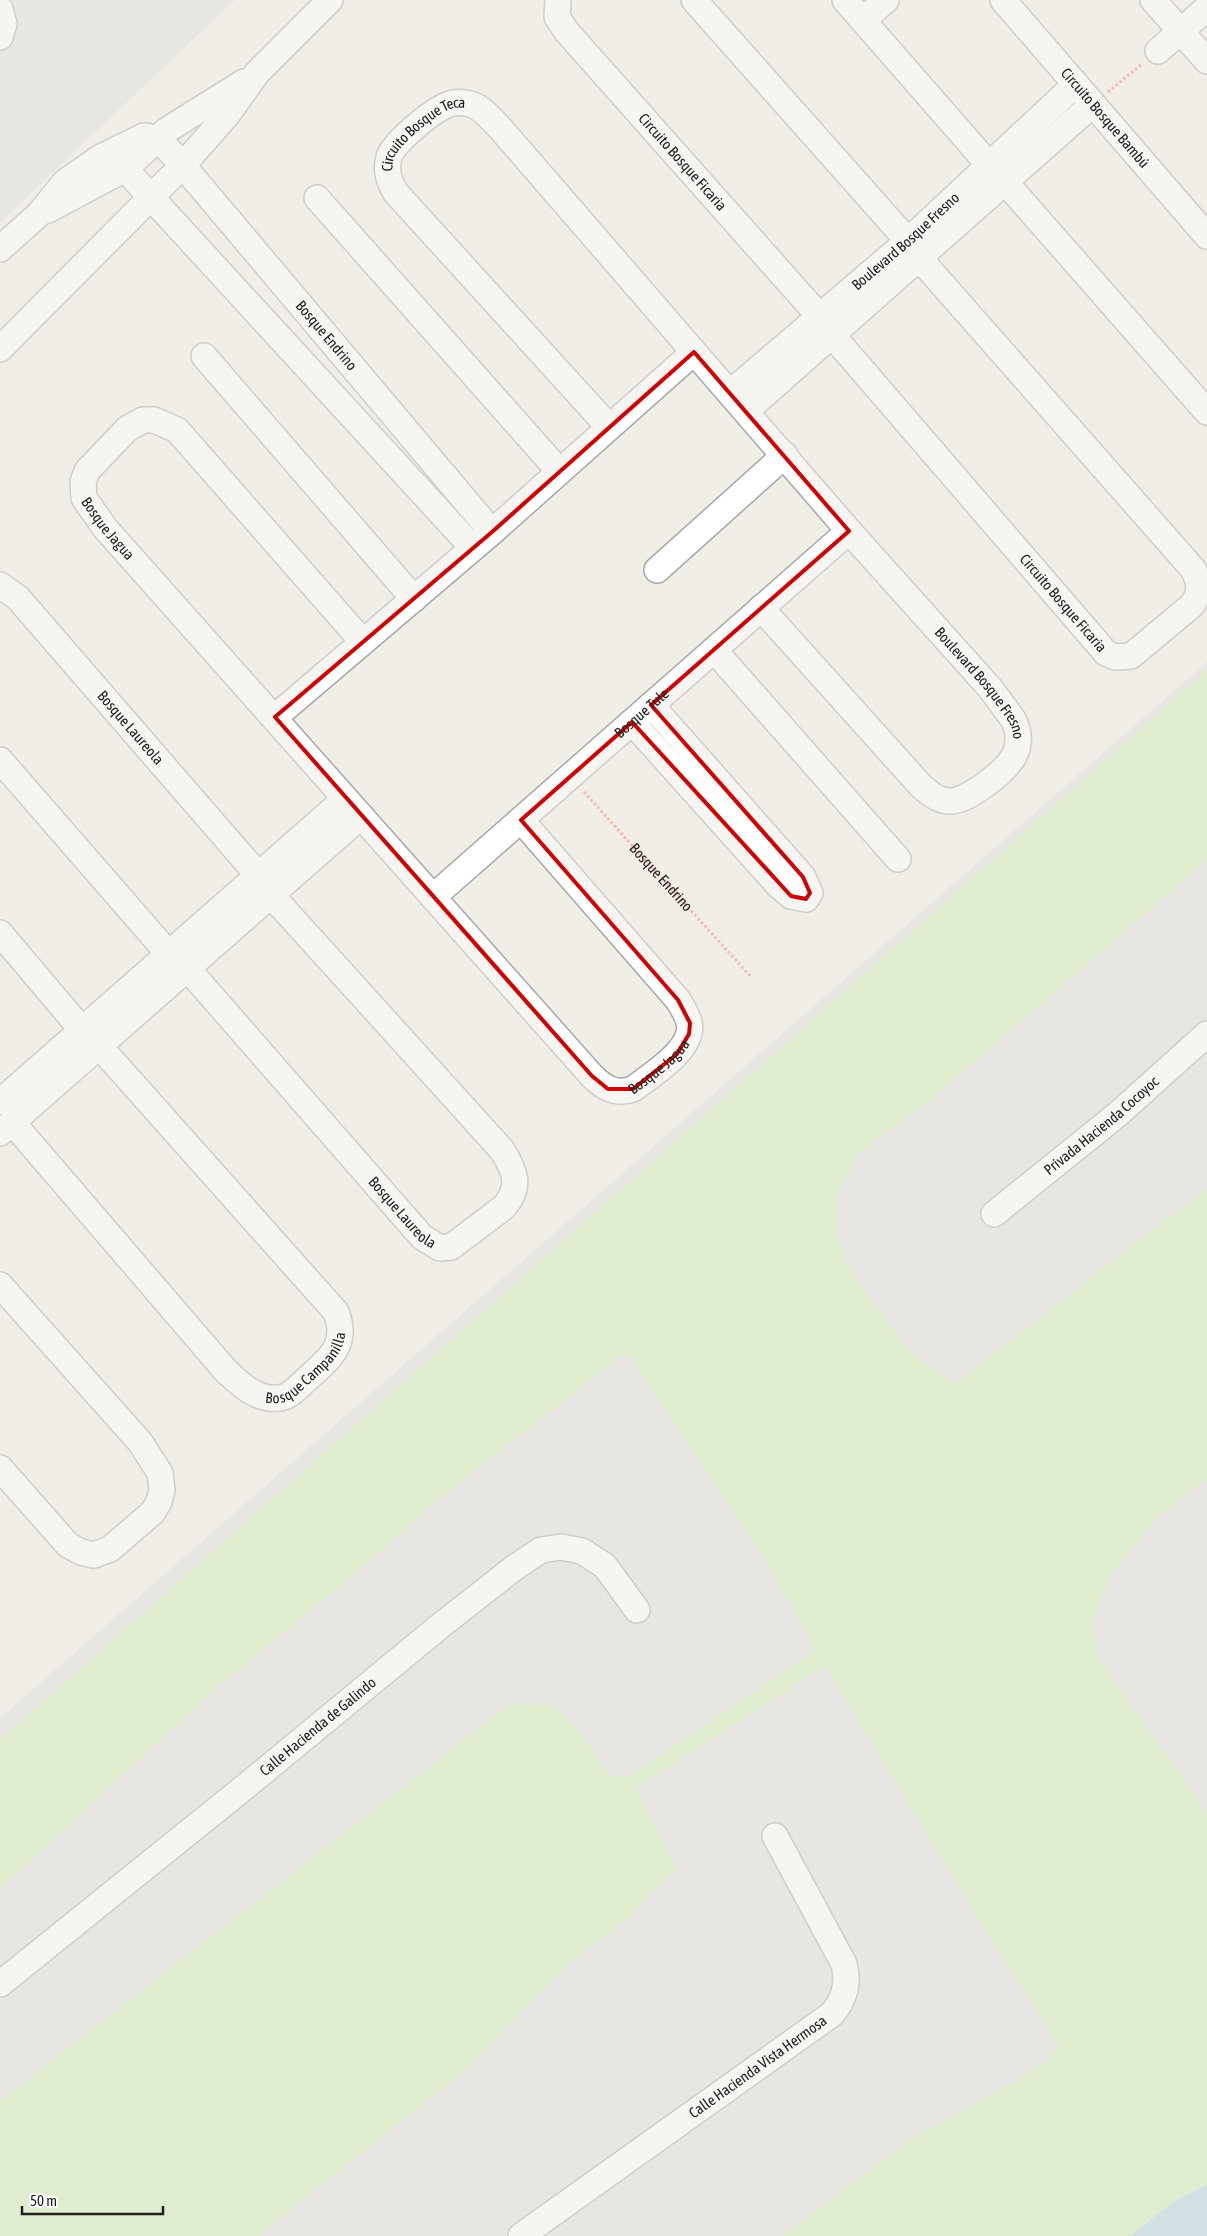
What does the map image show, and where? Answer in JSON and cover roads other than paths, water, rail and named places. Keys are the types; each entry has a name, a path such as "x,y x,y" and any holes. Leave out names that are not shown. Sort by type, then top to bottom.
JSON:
{"street":[{"path":"0,349 152,198 227,115 257,73 330,0"},
{"name":"Circuito Bosque Ficaria","path":"558,0 558,17 567,32 826,326 1106,653 1115,657 1131,656 1191,606 1200,589 1199,580 1193,570 694,0"},
{"path":"845,0 1207,412"},
{"path":"862,20 886,0"},
{"name":"Circuito Bosque Bambú","path":"1003,0 1207,236"},
{"path":"1164,4 1181,31 1207,61"},
{"path":"1158,51 1207,8"},
{"path":"0,9 4,24 0,37"},
{"path":"39,214 125,169 167,130 257,73"},
{"name":"Boulevard Bosque Fresno","path":"998,175 1076,84"},
{"name":"Circuito Bosque Teca","path":"609,427 396,193 388,178 387,167 390,155 397,144 431,115 447,105 459,102 472,104 484,112 500,128 694,352"},
{"name":"Boulevard Bosque Fresno","path":"738,402 998,175 1093,104"},
{"path":"0,249 39,214 65,182 101,157 144,136 157,140"},
{"name":"Bosque Endrino","path":"157,140 183,165 492,532"},
{"path":"125,169 473,548"},
{"path":"317,198 559,471"},
{"path":"274,717 492,532 694,352 849,530"},
{"path":"204,356 414,599"},
{"name":"Bosque Jagua","path":"364,642 177,430 154,420 143,420 127,428 87,470 83,482 84,498 104,528 592,1076 608,1089 626,1092 633,1089 677,1054 689,1034 690,1023 678,1000 521,820"},
{"path":"657,570 785,455"},
{"name":"Boulevard Bosque Fresno","path":"761,608 921,786 932,795 941,800 958,801 973,794 1005,768 1014,756 1018,742 1019,731 1013,719 958,652 849,530"},
{"name":"Bosque Tule","path":"433,898 849,530"},
{"name":"Bosque Laureola","path":"0,585 18,598 258,875"},
{"path":"714,650 898,858"},
{"path":"632,722 778,886 791,896 806,899 810,893 803,877 651,705"},
{"name":"Bosque Laureola","path":"0,760 422,1237 440,1248 452,1247 504,1207 510,1200 517,1179 514,1168 502,1150 272,896"},
{"path":"4,1119 100,1047 177,960 258,875 353,808"},
{"path":"4,1119 82,1030 177,960 272,896 353,808"},
{"path":"0,933 82,1030"},
{"name":"Privada Hacienda Cocoyoc","path":"994,1214 1118,1114 1207,1034"},
{"name":"Bosque Campanilla","path":"4,1119 226,1371 244,1388 256,1394 267,1398 279,1398 289,1395 332,1356 338,1345 341,1325 336,1312 100,1047"},
{"path":"0,1285 140,1442 160,1473 162,1490 159,1502 152,1513 110,1549 94,1555 81,1552 68,1545 0,1468"},
{"name":"Calle Hacienda de Galindo","path":"0,1984 246,1786 440,1626 514,1568 541,1550 561,1547 582,1551 605,1566 637,1610"},
{"name":"Calle Hacienda Vista Hermosa","path":"522,2236 832,2014 840,2004 845,1995 847,1974 844,1964 775,1836"}],"water":[{"path":"1207,2185 1207,2236 1130,2236 1175,2201"}]}
